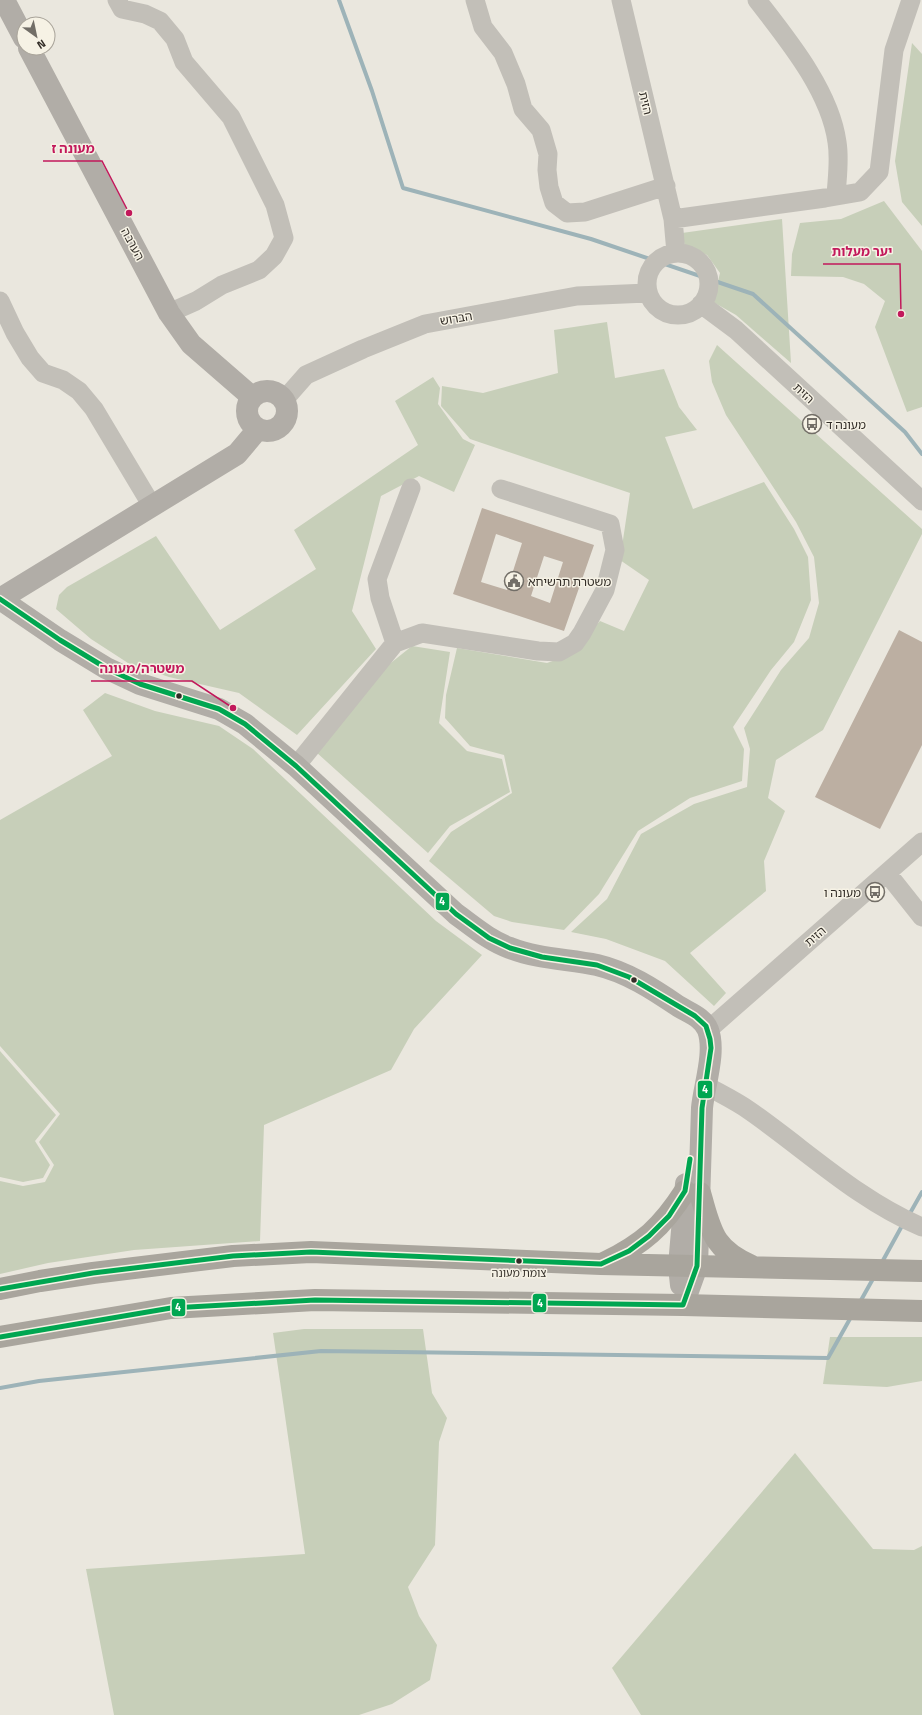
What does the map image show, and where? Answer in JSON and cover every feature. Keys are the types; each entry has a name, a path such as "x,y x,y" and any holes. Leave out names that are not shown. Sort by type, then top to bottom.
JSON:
{"highway":[{"path":"601,1264 629,1251 649,1236 693,1192 720,1246 735,1259 758,1268"},
{"path":"0,1290 40,1281 93,1273 233,1256 311,1252 601,1264 922,1271"},
{"path":"0,1338 171,1308 315,1300 684,1304 922,1311"}],"main road":[{"path":"4,0 16,23"},
{"name":"הערבה","path":"33,56 169,313 191,344 252,397"},
{"path":"266,391 273,392 284,400 288,413 281,426 272,431 258,430 251,424 247,410 252,397 266,391"},
{"path":"258,430 237,454 0,599 60,640 106,668 140,684 219,709 244,724 296,766 456,914 484,936 511,948 544,957 598,966 625,974 698,1017 708,1030 712,1054 705,1084 702,1108 693,1192 684,1304"}],"street":[{"path":"117,0 122,9 145,14 160,21 176,39 184,62 232,117 275,205 284,238 274,256 259,270 222,285 196,301 169,313"},
{"path":"475,0 483,27 503,53 516,84 523,109 541,130 548,154 547,170 549,188 554,202 567,213 585,212 666,186"},
{"name":"הזית","path":"621,0 666,186 673,219 676,253"},
{"path":"758,0 786,36 813,78 830,113 837,141 838,156 836,196"},
{"path":"673,219 860,192 878,172 894,50 911,0"},
{"path":"676,253 691,256 700,262 706,271 708,281 706,295 701,304 692,311 682,314 671,314 661,310 653,303 648,294 647,280 650,270 656,261 665,255 676,253"},
{"name":"הברוש","path":"284,400 306,375 363,349 425,324 577,296 648,294"},
{"path":"0,301 15,333 34,363 44,373 63,380 79,392 94,408 152,506"},
{"name":"הזית","path":"701,304 736,330 922,502"},
{"path":"395,643 380,598 377,579 411,488"},
{"path":"296,766 395,643 422,633 538,651 559,652 574,643 582,633 604,590 615,550 610,524 501,489"},
{"name":"הזית","path":"708,1030 922,842"},
{"path":"887,873 922,917"},
{"path":"705,1084 748,1110 847,1184 910,1222 922,1227"}],"green space":[{"path":"912,43 922,54 922,226 902,202 895,161"},
{"path":"884,201 922,251 922,407 907,412 875,327 885,301 864,284 843,277 791,276 792,254 800,223 841,219"},
{"path":"782,219 791,363 736,315 713,302 720,273 707,255 685,246 682,233"},
{"path":"607,322 615,378 664,369 679,407 697,430 665,437 693,509 764,482 794,529 808,557 811,600 794,642 771,670 733,727 744,749 742,781 690,798 638,831 599,894 564,930 512,922 494,916 429,861 451,832 512,793 504,755 470,746 445,718 446,695 457,648 547,663 567,656 600,621 624,631 649,580 620,560 630,493 470,439 441,406 442,386 483,393 558,373 554,330"},
{"path":"717,345 922,529 922,534 823,730 776,760 768,798 785,811 764,861 766,891 690,953 726,993 714,1006 665,961 606,939 571,932 607,899 641,834 694,804 747,787 750,749 744,728 781,670 809,638 819,603 814,557 796,522 726,415 712,382 709,361"},
{"path":"433,377 440,388 438,404 463,439 475,445 454,492 419,476 381,496 352,611 376,649 297,735 239,693 169,677 128,663 91,639 56,609 59,595 67,587 156,536 220,630 316,569 294,530 418,445 395,401"},
{"path":"412,646 450,652 439,723 467,751 502,759 510,792 450,826 428,853 316,752 387,666"},
{"path":"105,693 155,711 219,726 253,749 436,921 482,955 414,1029 391,1070 264,1125 260,1241 134,1250 48,1263 0,1274 0,1181 23,1186 45,1182 54,1165 39,1142 60,1114 0,1046 0,820 112,756 83,710"},
{"path":"0,1051 56,1115 35,1141 50,1165 43,1178 23,1182 0,1177"},
{"path":"304,1329 423,1329 432,1393 447,1418 439,1442 435,1545 408,1587 419,1616 437,1645 430,1680 392,1704 359,1715 114,1715 86,1569 305,1554 273,1333"},
{"path":"830,1337 922,1337 922,1381 887,1387 823,1384"},
{"path":"795,1453 873,1549 914,1550 922,1546 922,1715 641,1715 612,1668"}],"building":[{"path":"482,508 594,545 564,631 453,594","holes":["496,534 522,543 507,590 481,582","544,556 563,562 550,603 531,596"]},
{"path":"899,630 922,642 922,745 880,829 815,797"}],"waterway":[{"path":"339,0 372,91 403,188 591,239 753,294 905,432 922,454"},
{"path":"909,1215 922,1192"},
{"path":"881,1264 903,1224"},
{"path":"860,1302 874,1277"},
{"path":"0,1388 39,1381 321,1351 828,1358 851,1317"}],"transit line":[{"name":"4","path":"0,599 60,640 106,668 140,684 219,709 245,724 296,766 456,914 489,938 510,948 542,957 597,965 629,977 695,1016 706,1026 711,1048 702,1108 697,1266 683,1305 315,1300 171,1308 0,1337"},
{"name":"4","path":"0,1289 93,1273 233,1256 311,1252 601,1264 629,1251 649,1236 669,1216 685,1191 690,1159"}],"place":[{"name":"מעונה ז","path":"129,213"},
{"name":"יער מעלות","path":"901,314"},
{"name":"מעונה ד","path":"812,424"},
{"name":"משטרת תרשיחא","path":"514,581"},
{"name":"משטרה/מעונה","path":"233,708"},
{"name":"מעונה ו","path":"875,892"},
{"name":"צומת מעונה","path":"519,1261"}]}
